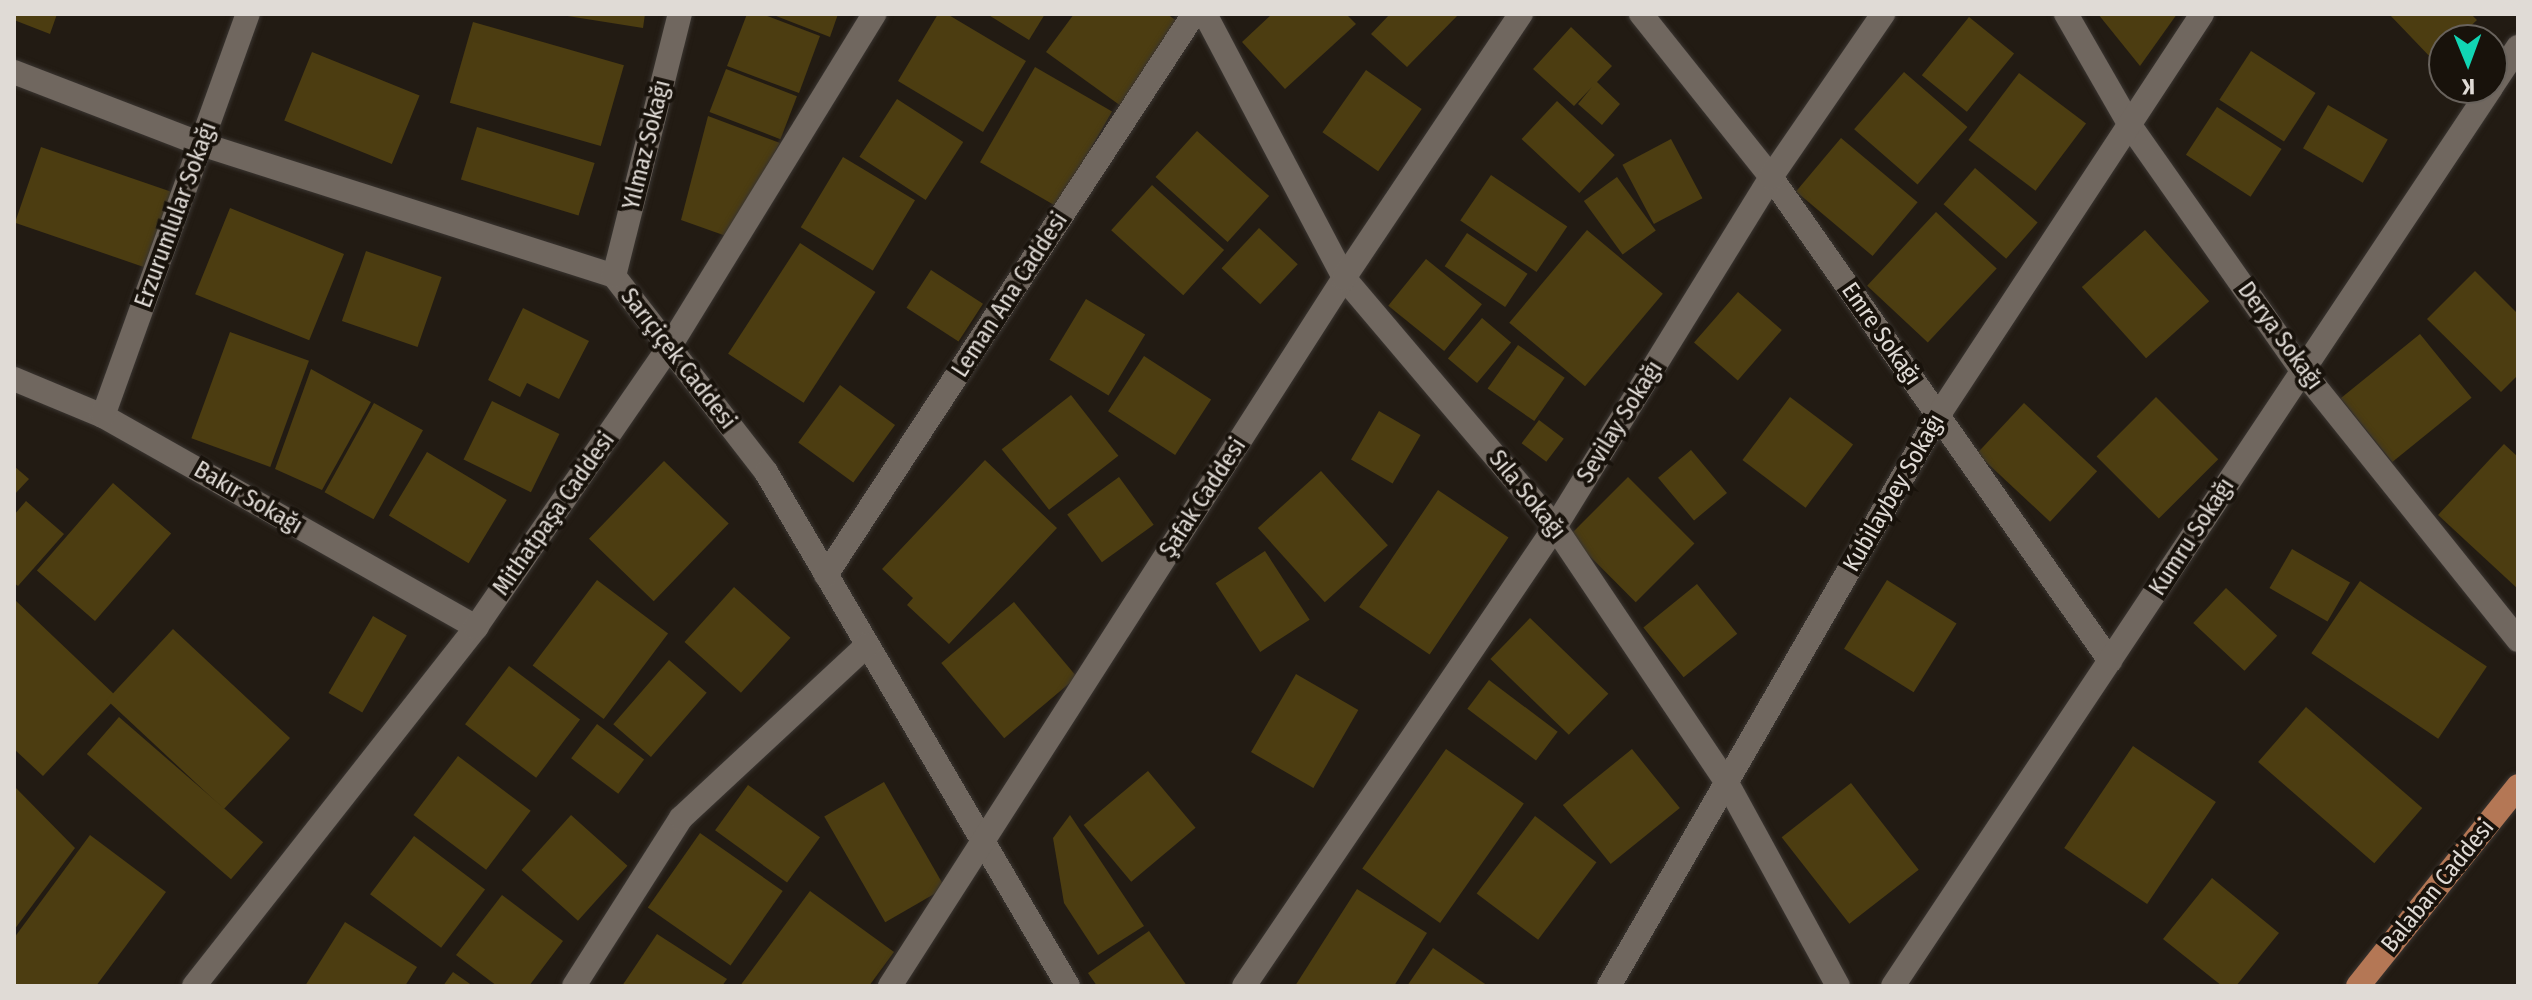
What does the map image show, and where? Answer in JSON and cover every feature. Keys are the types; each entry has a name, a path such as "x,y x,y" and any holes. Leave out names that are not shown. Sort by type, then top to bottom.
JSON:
{"main road":[{"name":"Balaban Caddesi","path":"2358,986 2518,786"}],"street":[{"name":"Erzurumlular Sokağı","path":"103,416 248,14"},
{"name":"Yılmaz Sokağı","path":"614,276 680,14"},
{"name":"Mithatpaşa Caddesi","path":"194,986 476,627 670,346 874,14"},
{"name":"Leman Ana Caddesi","path":"826,575 1194,14"},
{"name":"Sıla Sokağı","path":"1205,14 1344,278 1555,527 1727,783 1838,986"},
{"name":"Şafak Caddesi","path":"890,986 1344,278 1521,14"},
{"name":"Emre Sokağı","path":"1641,14 1771,177 2110,661"},
{"name":"Sevilay Sokağı","path":"1244,986 1555,527 1771,177 1883,14"},
{"name":"Derya Sokağı","path":"2066,14 2131,127 2302,370 2518,640"},
{"name":"Kubilaybey Sokağı","path":"1609,986 1938,416 2131,127 2202,14"},
{"name":"Sarıçiçek Caddesi","path":"14,72 201,144 614,276 766,472 1068,986"},
{"name":"Kumru Sokağı","path":"1893,986 2480,104"},
{"name":"Bakır Sokağı","path":"14,379 103,416 476,627"},
{"path":"574,986 681,818 867,645"}],"building":[{"path":"14,14 57,14 50,34 14,20"},
{"path":"555,14 645,14 643,28"},
{"path":"747,14 762,14 820,36 799,93 727,66"},
{"path":"771,14 838,14 830,37"},
{"path":"938,14 947,14 1026,61 983,132 898,81"},
{"path":"987,14 1045,14 1029,40"},
{"path":"1074,14 1167,14 1181,24 1121,106 1046,52"},
{"path":"1272,14 1346,14 1356,24 1285,89 1242,42"},
{"path":"1390,14 1459,14 1407,67 1371,34"},
{"path":"2098,14 2177,14 2140,66"},
{"path":"2389,14 2471,14 2477,20 2473,24 2428,24 2428,55"},
{"path":"1969,17 2014,54 1967,112 1922,75"},
{"path":"473,22 624,65 601,146 450,103"},
{"path":"1571,27 1612,66 1597,82 1620,104 1602,125 1578,104 1592,87 1574,106 1533,69"},
{"path":"2251,51 2316,93 2284,142 2219,100"},
{"path":"312,52 420,95 392,164 284,121"},
{"path":"1035,67 1112,112 1057,207 980,162"},
{"path":"726,69 797,96 780,139 710,112"},
{"path":"1366,70 1422,109 1378,171 1322,132"},
{"path":"1904,72 1967,127 1918,184 1854,129"},
{"path":"2019,73 2086,124 2036,191 1968,140"},
{"path":"897,99 963,142 926,200 859,157"},
{"path":"1557,101 1615,155 1579,193 1522,139"},
{"path":"2328,105 2388,140 2363,183 2303,148"},
{"path":"2217,107 2282,149 2251,197 2186,155"},
{"path":"708,116 780,143 726,236 681,220"},
{"path":"477,127 595,163 579,216 461,180"},
{"path":"1197,131 1269,196 1228,242 1156,177"},
{"path":"1841,138 1918,202 1873,256 1796,192"},
{"path":"1671,139 1702,198 1654,224 1622,165"},
{"path":"41,147 173,193 147,268 15,223"},
{"path":"843,157 915,200 873,271 801,227"},
{"path":"1975,168 2038,222 2006,259 1944,204"},
{"path":"1491,175 1567,226 1537,272 1460,221"},
{"path":"1617,177 1656,230 1623,254 1584,201"},
{"path":"1152,185 1224,250 1183,295 1111,230"},
{"path":"230,208 344,254 309,340 195,294"},
{"path":"1936,212 1997,269 1928,342 1867,286"},
{"path":"1259,228 1298,264 1260,304 1221,268"},
{"path":"1587,230 1663,294 1585,386 1509,323"},
{"path":"2145,230 2209,301 2146,358 2082,287"},
{"path":"1467,233 1528,274 1505,307 1445,266"},
{"path":"800,243 875,292 804,403 728,354"},
{"path":"366,251 442,277 418,347 342,321"},
{"path":"1426,259 1482,304 1444,351 1388,306"},
{"path":"931,270 983,304 958,342 906,308"},
{"path":"2475,271 2518,314 2518,375 2501,392 2427,319"},
{"path":"1738,292 1782,330 1738,381 1694,343"},
{"path":"1086,299 1145,335 1109,395 1049,360"},
{"path":"523,308 589,341 559,399 527,383 520,397 488,380"},
{"path":"1482,318 1511,342 1477,383 1448,359"},
{"path":"230,332 309,361 270,467 191,438"},
{"path":"2420,334 2472,398 2392,462 2341,398"},
{"path":"1518,345 1565,378 1534,421 1488,388"},
{"path":"1144,356 1211,400 1175,455 1108,411"},
{"path":"311,369 371,402 322,490 275,469"},
{"path":"840,385 895,425 853,482 798,442"},
{"path":"1071,395 1118,456 1049,510 1002,449"},
{"path":"1790,397 1853,445 1806,508 1742,460"},
{"path":"2156,397 2218,459 2159,519 2097,456"},
{"path":"492,401 559,434 531,492 464,459"},
{"path":"374,403 423,430 374,519 325,492"},
{"path":"2024,403 2097,471 2050,522 1977,453"},
{"path":"1379,411 1421,435 1393,483 1351,459"},
{"path":"1539,420 1564,439 1546,462 1522,443"},
{"path":"2504,444 2518,457 2518,589 2438,515"},
{"path":"1691,450 1727,493 1694,521 1658,478"},
{"path":"427,452 507,500 469,563 389,515"},
{"path":"985,460 1057,528 949,644 907,605 913,598 882,569"},
{"path":"664,461 729,524 654,601 589,539"},
{"path":"14,466 29,479 14,495"},
{"path":"1321,471 1388,545 1325,602 1258,528"},
{"path":"1119,477 1154,525 1102,562 1067,515"},
{"path":"1628,477 1694,543 1636,602 1569,536"},
{"path":"113,483 171,534 95,621 37,571"},
{"path":"1438,490 1508,538 1430,654 1359,607"},
{"path":"26,501 64,534 18,586 14,583 14,515"},
{"path":"2292,549 2350,582 2328,621 2270,588"},
{"path":"1265,551 1310,620 1260,652 1216,583"},
{"path":"597,580 668,634 604,719 533,665"},
{"path":"1887,580 1957,623 1914,692 1844,649"},
{"path":"2360,581 2487,667 2438,739 2311,653"},
{"path":"1697,584 1737,634 1684,677 1643,627"},
{"path":"734,587 790,638 741,693 684,642"},
{"path":"2226,588 2277,636 2244,671 2193,623"},
{"path":"14,599 117,697 43,776 14,749"},
{"path":"1014,602 1077,677 1004,738 941,663"},
{"path":"373,616 407,636 362,713 328,693"},
{"path":"1530,618 1608,694 1569,735 1490,659"},
{"path":"173,629 290,738 224,809 107,700"},
{"path":"669,660 707,693 651,757 613,724"},
{"path":"509,666 580,720 536,778 465,724"},
{"path":"1296,674 1358,710 1313,788 1251,752"},
{"path":"1489,680 1558,732 1536,761 1467,709"},
{"path":"2306,707 2422,808 2374,863 2258,762"},
{"path":"119,717 263,842 231,879 87,754"},
{"path":"597,724 644,760 618,794 571,758"},
{"path":"2133,746 2216,802 2147,904 2064,848"},
{"path":"1446,749 1524,803 1440,923 1362,869"},
{"path":"1632,749 1680,808 1611,864 1563,805"},
{"path":"458,756 531,811 486,870 413,815"},
{"path":"1148,771 1196,828 1131,882 1084,825"},
{"path":"884,782 945,888 885,922 824,816"},
{"path":"1851,783 1919,870 1849,924 1782,837"},
{"path":"748,785 820,837 787,883 715,830"},
{"path":"14,786 75,848 14,930"},
{"path":"571,815 627,866 578,921 521,870"},
{"path":"1070,815 1144,926 1098,955 1064,903 1053,838"},
{"path":"1535,816 1596,862 1538,940 1477,893"},
{"path":"700,833 783,891 731,965 648,908"},
{"path":"90,835 166,892 96,986 14,986 14,938"},
{"path":"414,836 485,890 441,948 370,894"},
{"path":"2212,878 2279,933 2236,986 2222,986 2163,939"},
{"path":"1357,889 1427,933 1394,986 1295,986"},
{"path":"810,891 894,952 869,986 740,986"},
{"path":"502,895 563,941 529,986 497,986 456,955"},
{"path":"345,922 417,967 405,986 305,986"},
{"path":"1149,931 1187,986 1097,986 1088,973"},
{"path":"657,934 727,979 722,986 622,986"},
{"path":"1433,948 1488,986 1407,986"},
{"path":"453,972 473,986 443,986"}]}
